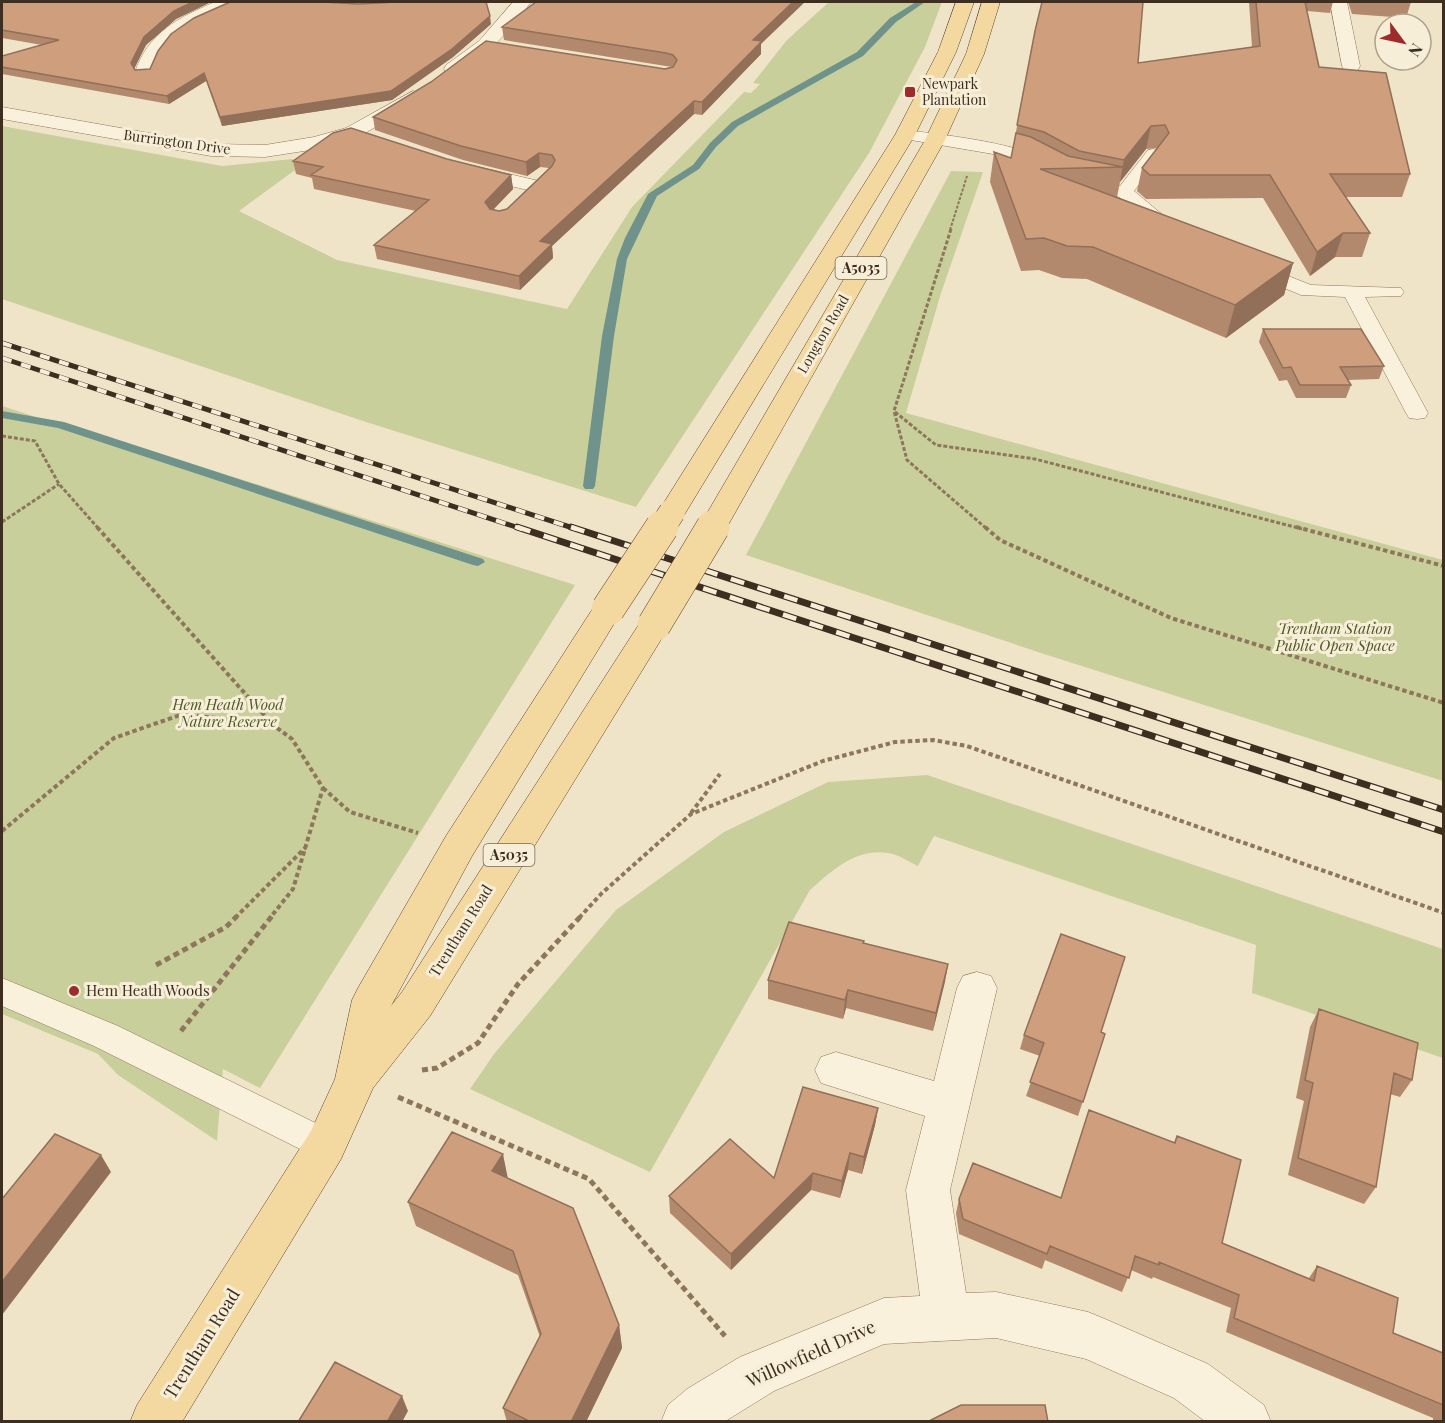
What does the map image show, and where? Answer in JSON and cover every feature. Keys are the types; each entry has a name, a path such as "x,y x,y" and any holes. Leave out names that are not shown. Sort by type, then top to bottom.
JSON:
{"main road":[{"name":"A5035","path":"904,135 947,51 965,2"},
{"name":"Longton Road","path":"654,625 713,527 935,139 975,54 991,2"},
{"name":"Trentham Road","path":"154,1422 326,1145 356,1079 372,1000 459,846 608,609 672,512 904,135"},
{"name":"Trentham Road","path":"356,1079 416,1004 654,625"}],"street":[{"path":"129,56 146,64 160,40 179,26 228,2"},
{"path":"501,2 522,2"},
{"name":"Burrington Drive","path":"2,113 211,150 265,151 317,143 353,132 399,107 437,81 484,45 522,2"},
{"path":"1338,2 1351,66"},
{"path":"484,45 507,49"},
{"path":"353,132 375,140"},
{"path":"446,164 539,179 516,201"},
{"path":"946,1318 928,1190 977,988"},
{"path":"836,1070 948,1104"},
{"name":"Willowfield Drive","path":"685,1422 704,1406 757,1374 884,1322 996,1315 1088,1336 1191,1381 1247,1422"}],"lane":[{"path":"904,135 970,146 1033,161 1064,177 1124,192 1154,218 1181,233"},
{"path":"1124,192 1154,154"},
{"path":"1236,261 1308,291 1394,292"},
{"path":"1352,292 1417,413"},
{"path":"2,992 106,1036 326,1145"}],"path":[{"path":"970,146 970,166 894,411 907,460 1000,540 1171,618 1443,703"},
{"path":"894,411 936,445 1035,459 1443,566"},
{"path":"2,436 35,441 59,484 273,725 292,739 323,788 350,812 459,846"},
{"path":"2,522 59,484"},
{"path":"2,831 114,738 183,714 273,725"},
{"path":"691,814 823,761 895,742 933,741 967,746 1443,913"},
{"path":"356,1079 437,1068 478,1043 518,984 602,893 691,814 720,774"},
{"path":"157,1062 293,889 323,788"},
{"path":"156,965 226,927 305,848"},
{"path":"356,1079 588,1179 757,1374"}],"green space":[{"path":"829,2 942,2 925,47 869,153 636,507 366,422 2,299 2,126 222,166 293,159 295,170 239,211 337,260 567,309 632,207 744,92 751,93 760,84 753,83 787,40"},
{"name":"Trentham Station Public Open Space","path":"951,171 983,172 941,293 906,413 1443,560 1443,781 1044,654 746,555"},
{"name":"Hem Heath Wood Nature Reserve","path":"2,406 127,446 130,444 575,585 260,1088 223,1069 217,1141 118,1075 98,1054 2,1014"},
{"path":"927,775 1443,949 1443,1058 1252,993 1256,945 934,836 918,866 892,854 876,852 865,854 845,862 810,890 650,1172 470,1089 494,1054 616,910 724,832 828,782"}],"building":[{"path":"2,2 193,2 174,11 144,37 131,63 135,70 150,69 158,51 171,34 194,18 230,2 358,4 486,2 490,16 452,49 391,91 220,117 204,73 167,96 2,67 2,56 59,40 2,30"},
{"path":"536,2 793,2 753,40 762,41 702,102 694,101 540,241 552,244 519,276 374,245 429,200 311,175 323,167 293,161 333,133 351,128 447,159 511,175 485,202 490,209 499,211 507,209 552,166 555,160 552,155 539,153 526,162 461,146 373,117 431,82 486,41 665,69 673,67 677,60 673,55 666,53 502,27"},
{"path":"1042,2 1143,2 1138,63 1260,46 1256,2 1305,2 1319,67 1386,73 1410,174 1330,174 1370,233 1343,233 1317,252 1270,175 1150,175 1142,168 1169,133 1165,125 1151,126 1124,160 1079,151 1044,132 1017,125"},
{"path":"1016,133 1031,137 1068,156 1123,167 1040,169 1293,263 1235,305 1093,247 1067,246 1044,238 1026,239 994,152 1011,158"},
{"path":"1263,329 1361,329 1384,366 1340,367 1351,385 1300,385 1291,367 1283,368"},
{"path":"789,922 948,964 936,1013 848,990 845,1000 768,980"},
{"path":"1061,934 1125,957 1101,1032 1105,1034 1083,1102 1030,1082 1044,1043 1024,1035"},
{"path":"1319,1009 1418,1043 1412,1080 1394,1073 1376,1187 1298,1158 1313,1083 1305,1080"},
{"path":"803,1087 878,1108 864,1157 850,1153 842,1181 813,1173 731,1254 669,1196 730,1139 774,1178"},
{"path":"1089,1110 1175,1143 1177,1136 1241,1160 1222,1243 1314,1281 1317,1266 1398,1298 1393,1333 1443,1353 1443,1405 1234,1318 1239,1295 1159,1262 1159,1265 1135,1256 1129,1278 1050,1246 1047,1254 963,1219 959,1199 973,1163 1061,1198"},
{"path":"452,1132 503,1154 492,1171 573,1208 619,1325 571,1422 531,1422 503,1408 541,1334 513,1251 408,1202"},
{"path":"55,1134 101,1155 2,1282 2,1199"},
{"path":"335,1362 402,1396 387,1422 298,1422"},
{"path":"961,1405 1045,1405 1048,1422 927,1422"}],"waterway":[{"path":"589,486 608,336 622,259 630,238 653,194 696,167 713,145 735,124 860,54 893,20 921,2"},
{"path":"2,415 60,425 478,562"}],"railway":[{"path":"2,343 576,529"},
{"path":"2,358 522,529"},
{"path":"517,527 1444,832"},
{"path":"571,527 1444,810"}],"place":[{"name":"Newpark Plantation","path":"910,92"},
{"name":"Hem Heath Woods","path":"74,991"}]}
